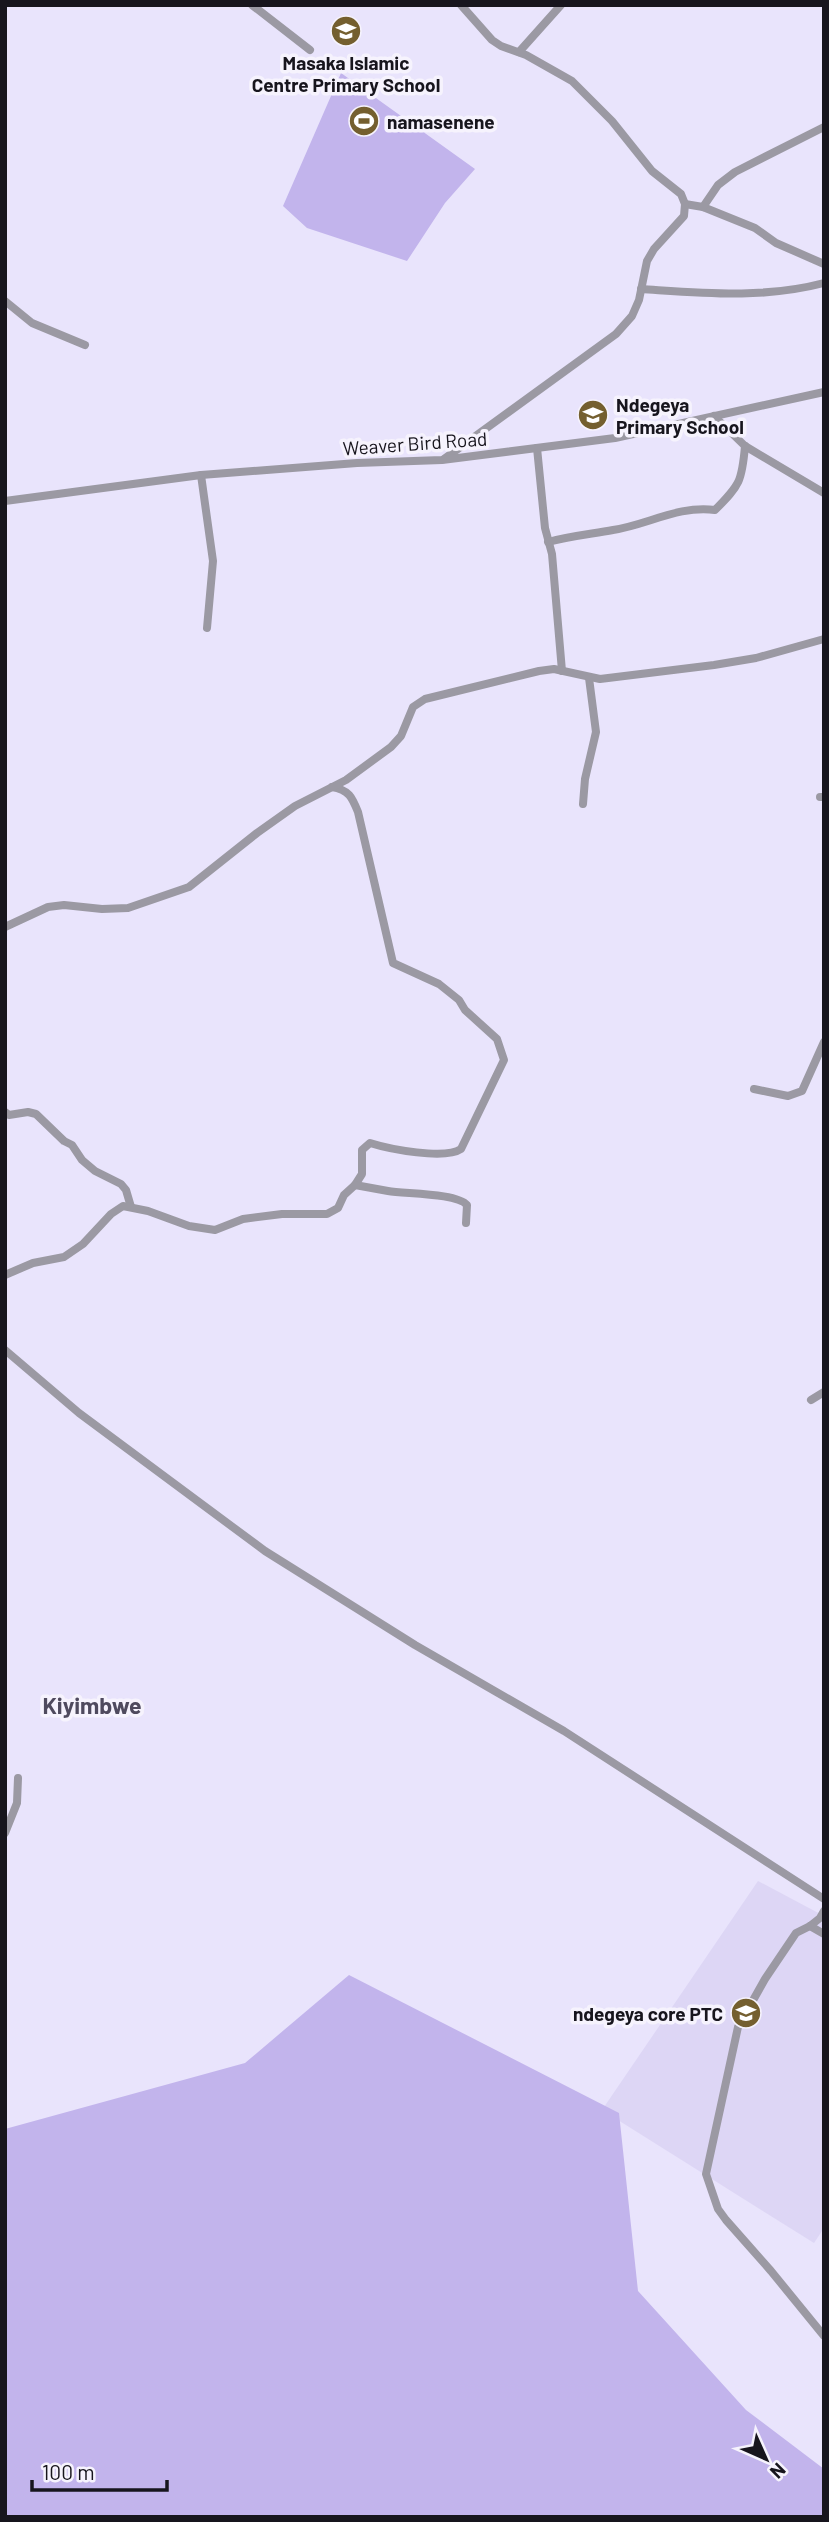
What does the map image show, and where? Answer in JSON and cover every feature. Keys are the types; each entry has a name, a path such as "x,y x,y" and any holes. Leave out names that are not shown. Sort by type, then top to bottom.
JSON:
{"street":[{"path":"252,5 310,50"},
{"path":"442,460 616,334 632,316 647,261 654,249 684,216 685,204 681,194 652,171 612,121 572,81 492,40 461,5"},
{"path":"519,52 561,5"},
{"path":"703,207 718,185 735,172 824,127"},
{"path":"685,204 703,207 755,228 762,236 824,264"},
{"path":"641,289 731,296 751,292 794,291 824,283"},
{"path":"5,301 32,323 85,345"},
{"name":"Weaver Bird Road","path":"5,501 201,475 357,463 442,460 615,438 824,392"},
{"path":"714,416 745,446 824,493"},
{"path":"548,542 582,533 613,530 661,516 702,509 715,510 734,491 742,475 745,446"},
{"path":"537,448 560,630 562,671"},
{"path":"201,475 214,561 207,628"},
{"path":"5,927 48,908 64,905 102,909 128,908 189,887 276,819 295,806 346,780 391,747 401,736 412,707 420,701 539,671 554,669 600,679 714,665 824,639"},
{"path":"583,804 585,779 596,732 589,678"},
{"path":"5,1275 33,1262 64,1257 83,1244 118,1208 131,1207 189,1226 215,1230 243,1219 282,1214 327,1214 338,1208 362,1174 362,1150 370,1143 383,1148 445,1154 461,1149 504,1060 497,1039 465,1010 459,1000 439,984 393,962 358,812 351,795 332,787"},
{"path":"754,1089 774,1095 796,1095 807,1082 824,1042"},
{"path":"5,1112 9,1115 28,1112 36,1114 64,1141 72,1145 94,1171 121,1184 126,1190 131,1207"},
{"path":"355,1185 457,1198 467,1206 466,1223"},
{"path":"5,1350 79,1413 265,1551 415,1646 564,1731 824,1899"},
{"path":"811,1400 824,1392"},
{"path":"5,1833 17,1803 18,1778"},
{"path":"824,1911 810,1926 796,1933 738,2027 706,2174 718,2208 726,2220 824,2336"},
{"path":"810,1926 824,1934"}],"shaded area":[{"name":"namasenene","path":"341,73 475,169 445,203 407,261 307,228 283,206"},
{"name":"ndegeya core PTC","path":"758,1881 824,1916 824,2228 814,2243 602,2110"},
{"path":"349,1975 619,2113 638,2291 746,2410 824,2469 824,2517 5,2517 5,2129 245,2063"}],"place":[{"name":"Masaka Islamic Centre Primary School","path":"346,31"},
{"name":"namasenene","path":"364,121"},
{"name":"Ndegeya Primary School","path":"593,415"},
{"name":"ndegeya core PTC","path":"746,2013"}],"district":[{"name":"Kiyimbwe","path":"92,1705"}]}
